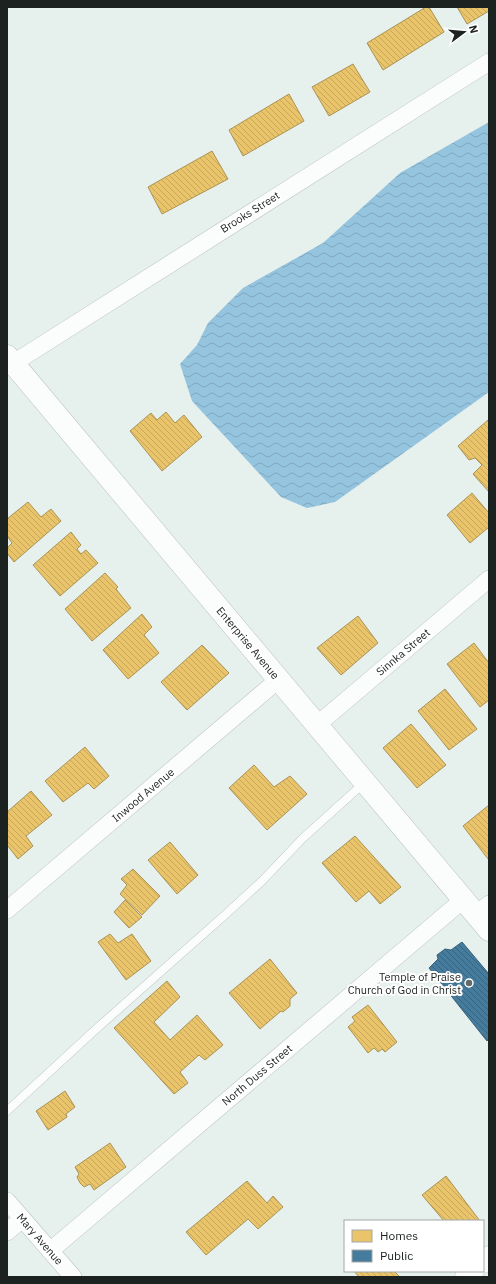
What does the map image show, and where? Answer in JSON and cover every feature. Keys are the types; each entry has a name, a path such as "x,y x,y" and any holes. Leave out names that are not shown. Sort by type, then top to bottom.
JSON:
{"street":[{"name":"Brooks Street","path":"10,360 489,62"},
{"name":"Enterprise Avenue","path":"10,360 278,680 318,725 365,782 480,912"},
{"name":"Sinnka Street","path":"318,725 489,579"},
{"name":"Inwood Avenue","path":"7,910 278,680"},
{"name":"North Duss Street","path":"50,1251 480,912"},
{"name":"Mary Avenue","path":"7,1201 73,1277"},
{"path":"7,1232 22,1219"}],"lane":[{"path":"7,1111 95,1030 231,910 262,881 303,838 365,782"}],"water":[{"path":"489,122 489,392 335,502 307,508 281,497 192,401 180,364 197,345 208,323 243,288 323,243 400,173"}],"building: Homes":[{"path":"426,7 429,7 444,32 383,70 367,43"},
{"path":"457,7 489,7 489,11 467,24"},
{"path":"353,64 370,92 329,116 312,87"},
{"path":"289,94 304,121 243,156 229,130"},
{"path":"212,151 228,179 162,214 148,187"},
{"path":"166,412 175,423 184,415 202,437 162,471 130,431 151,413 157,420"},
{"path":"488,420 489,492 473,474 482,465 475,458 469,460 458,446"},
{"path":"472,493 489,513 489,527 470,543 447,515"},
{"path":"28,502 41,517 51,509 61,521 14,562 7,553 7,548 12,543 7,536 7,519"},
{"path":"71,532 81,545 77,549 81,554 86,550 98,563 60,596 33,565"},
{"path":"105,573 118,587 116,589 131,608 92,641 65,609"},
{"path":"142,614 152,627 144,635 159,653 128,679 103,650"},
{"path":"358,616 378,643 341,675 317,648"},
{"path":"474,643 489,663 489,700 480,707 447,664"},
{"path":"202,645 229,673 187,710 161,682"},
{"path":"445,689 477,729 449,750 418,711"},
{"path":"411,724 446,765 417,788 383,748"},
{"path":"85,747 109,776 94,789 88,783 63,802 45,781"},
{"path":"254,765 274,787 290,776 307,794 267,830 229,788"},
{"path":"31,791 52,815 26,836 33,846 18,859 7,845 7,812"},
{"path":"489,805 489,858 488,859 463,826"},
{"path":"355,836 401,887 380,904 369,891 356,902 322,863"},
{"path":"170,842 198,875 177,894 148,860"},
{"path":"133,869 160,896 142,915 120,894 127,885 121,879"},
{"path":"125,900 142,917 129,928 114,912"},
{"path":"110,934 118,943 132,934 151,961 126,980 98,942"},
{"path":"270,959 297,993 290,999 290,1006 283,1012 281,1011 260,1029 229,993"},
{"path":"167,981 180,997 154,1022 170,1040 197,1015 223,1045 205,1060 199,1055 180,1072 188,1083 174,1094 114,1028"},
{"path":"368,1005 397,1042 385,1052 382,1049 378,1052 374,1048 368,1053 348,1027 355,1021 352,1017"},
{"path":"65,1091 75,1107 66,1114 67,1117 48,1130 36,1111"},
{"path":"110,1143 126,1167 94,1190 90,1184 84,1187 77,1177 79,1174 75,1167"},
{"path":"446,1176 479,1220 443,1220 422,1195"},
{"path":"247,1181 267,1203 273,1196 283,1207 258,1229 248,1219 206,1255 186,1232"},
{"path":"355,1272 395,1272 400,1277 359,1277"}],"building: Public":[{"path":"462,942 489,974 489,1039 487,1041 429,968 438,959 437,955 445,949 451,950"}],"place":[{"name":"Temple of Praise Church of God in Christ","path":"469,983"}]}
